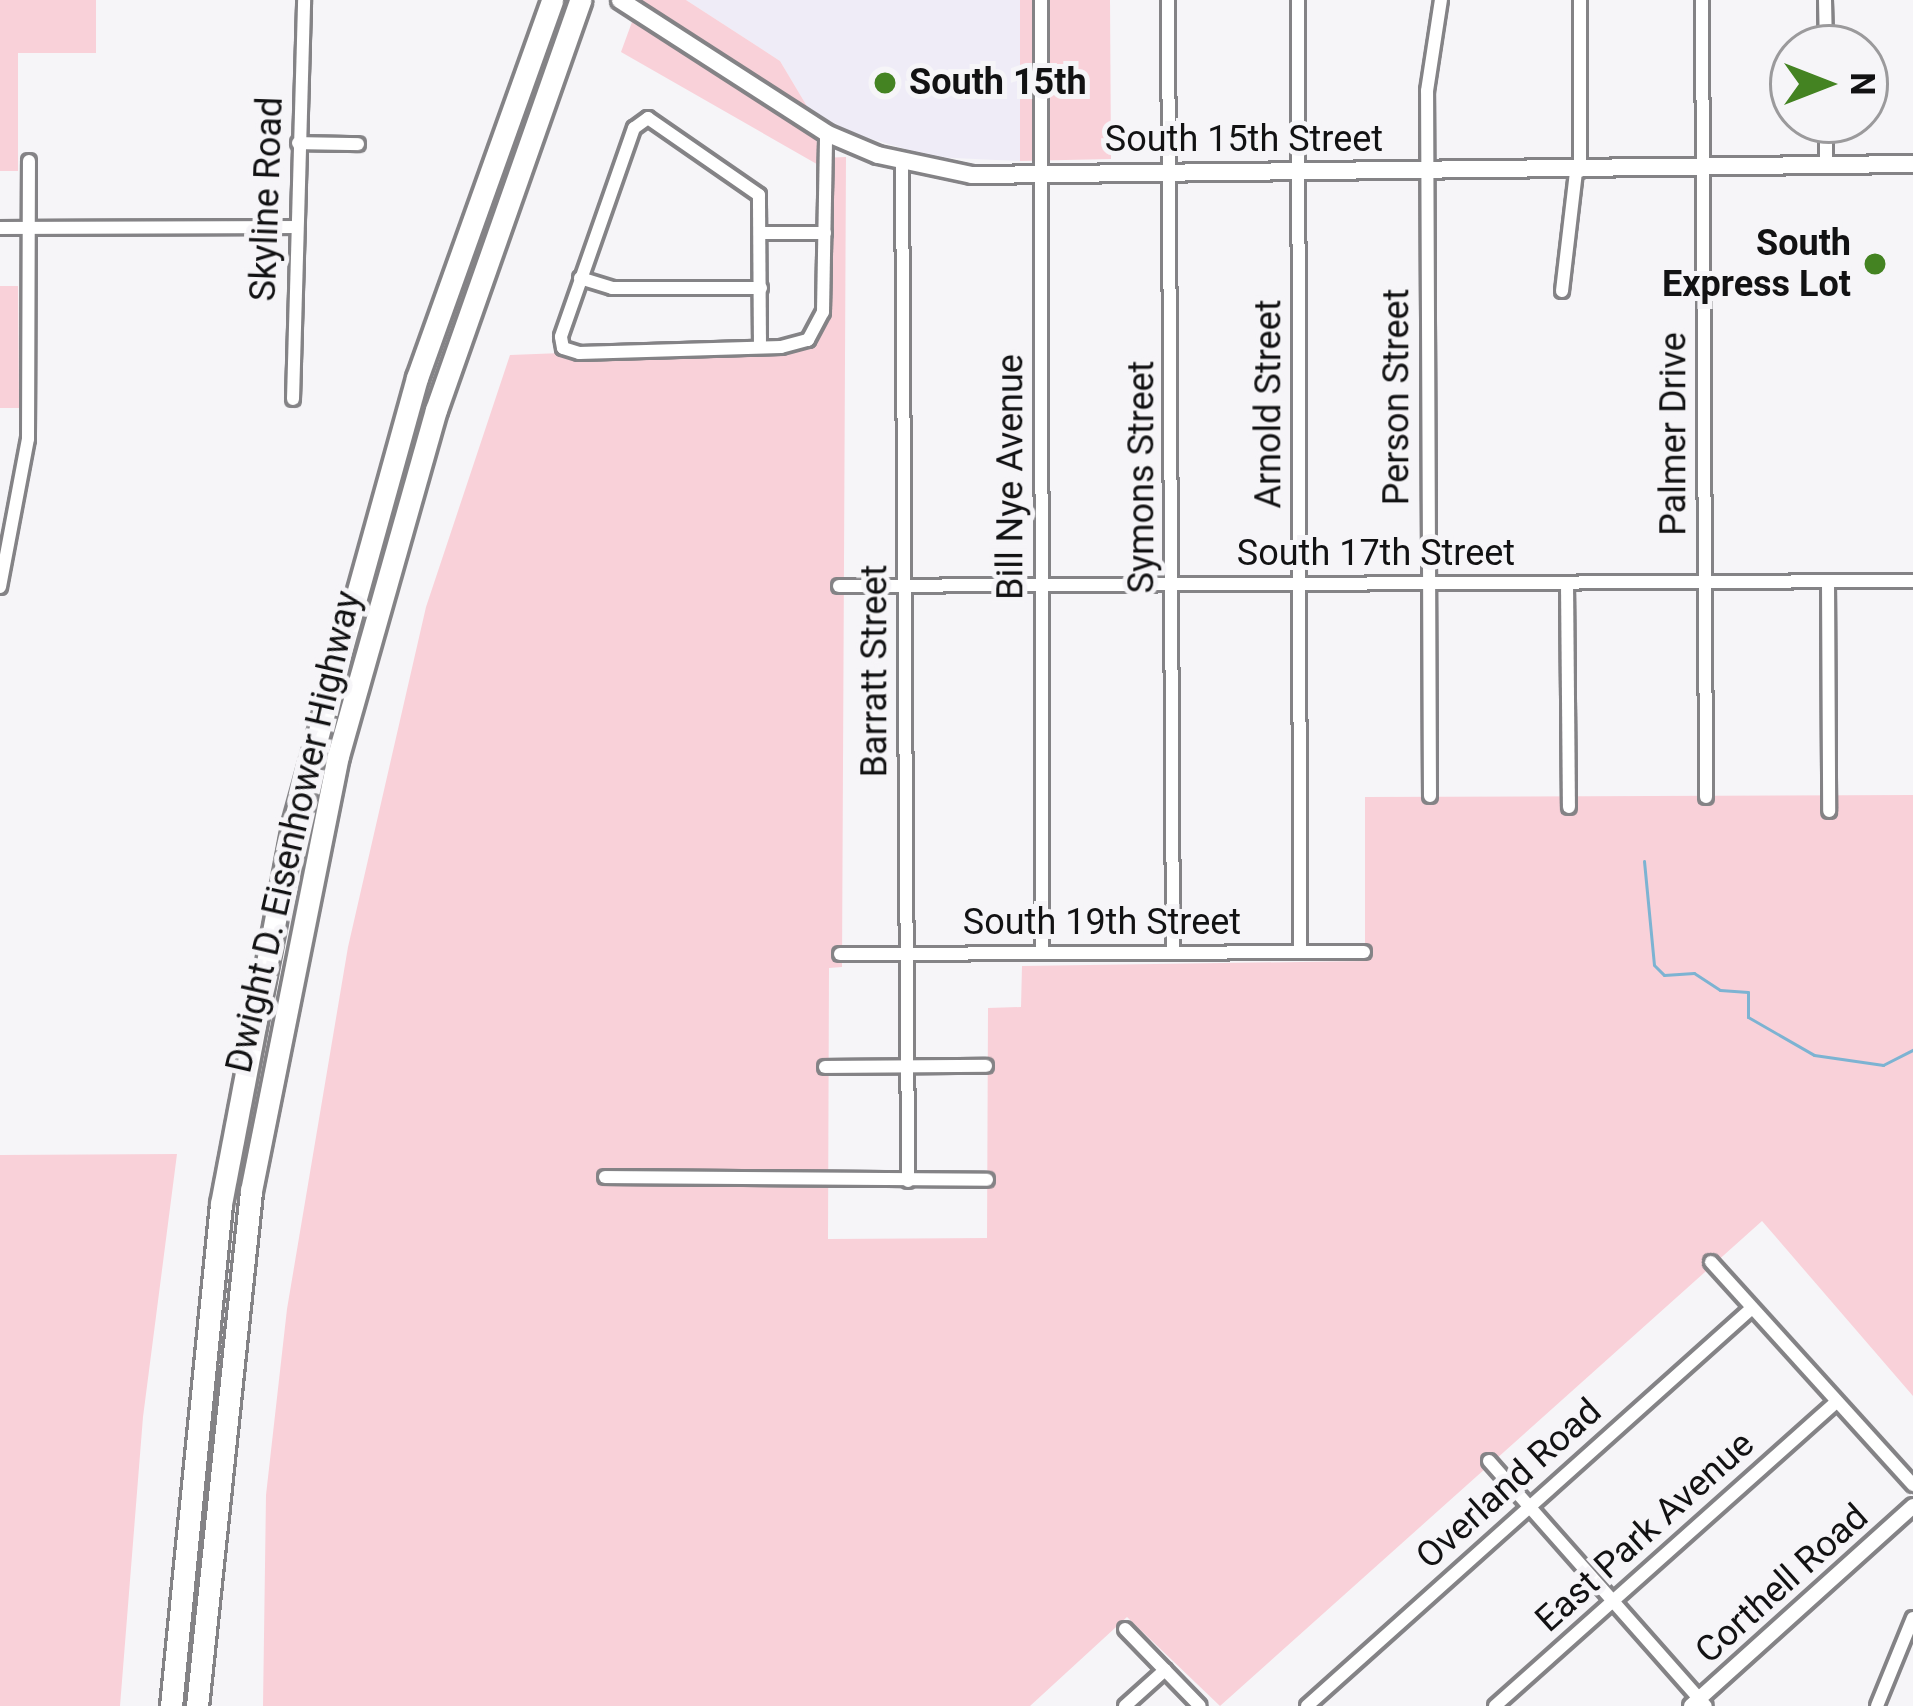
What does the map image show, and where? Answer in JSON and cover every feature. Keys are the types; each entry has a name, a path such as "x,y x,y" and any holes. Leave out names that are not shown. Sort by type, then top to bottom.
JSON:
{"highway":[{"name":"Dwight D. Eisenhower Highway","path":"171,1706 221,1204 293,825 410,399 552,0"},
{"name":"Dwight D. Eisenhower Highway","path":"197,1706 251,1191 338,756 436,410 580,0"}],"main road":[{"name":"South 15th Street","path":"620,0 826,133 902,162 973,175 1913,164"}],"street":[{"name":"Skyline Road","path":"293,399 304,0"},
{"name":"Bill Nye Avenue","path":"1041,0 1042,953"},
{"name":"Symons Street","path":"1168,0 1173,953"},
{"name":"Arnold Street","path":"1298,0 1300,952"},
{"name":"Person Street","path":"1430,796 1428,64 1441,0"},
{"path":"1562,291 1578,171 1580,0"},
{"name":"Palmer Drive","path":"1702,0 1706,796"},
{"path":"760,346 762,233 754,189 644,119 580,278 563,348 640,350 760,346 798,344 815,334 824,312 826,133"},
{"path":"298,143 358,144"},
{"path":"1826,144 1826,164"},
{"path":"0,587 27,461 29,161"},
{"name":"Barratt Street","path":"902,162 908,1180"},
{"path":"0,228 296,227"},
{"path":"762,233 825,233"},
{"path":"580,278 612,288 761,288"},
{"name":"South 17th Street","path":"839,586 1913,581"},
{"path":"1828,582 1829,811"},
{"path":"1568,583 1569,807"},
{"name":"South 19th Street","path":"840,954 1364,952"},
{"path":"825,1067 986,1066"},
{"path":"605,1177 987,1180"},
{"path":"1711,1262 1913,1485"},
{"name":"Overland Road","path":"1307,1706 1752,1308"},
{"name":"East Park Avenue","path":"1495,1706 1836,1402"},
{"path":"1489,1461 1699,1703"},
{"name":"Corthell Road","path":"1699,1703 1913,1506"},
{"path":"1877,1706 1913,1618"},
{"path":"1125,1629 1200,1706"},
{"path":"1125,1706 1165,1670"}],"shaded area":[{"path":"0,0 96,0 96,53 18,53 18,171 0,171"},
{"path":"640,0 686,0 780,61 811,113 820,158 846,157 842,967 829,968 828,1239 987,1238 988,1008 1021,1007 1022,966 1365,961 1365,797 1913,795 1913,1396 1762,1221 1220,1706 1127,1617 1030,1706 263,1706 266,1495 287,1309 348,947 426,607 510,355 798,344 820,323 822,167 621,52"},
{"path":"686,0 1020,0 1020,161 932,157 848,132 811,113 780,61"},
{"path":"1020,0 1110,0 1111,159 1020,161"},
{"path":"0,286 18,286 19,408 0,408"},
{"path":"177,1154 143,1417 120,1706 0,1706 0,1155"}],"waterway":[{"path":"1644,861 1654,965 1664,975 1694,973 1720,990 1748,992 1748,1017 1814,1055 1883,1065 1913,1050"}],"place":[{"name":"South 15th","path":"885,83"},
{"name":"South Express Lot","path":"1875,264"}]}
